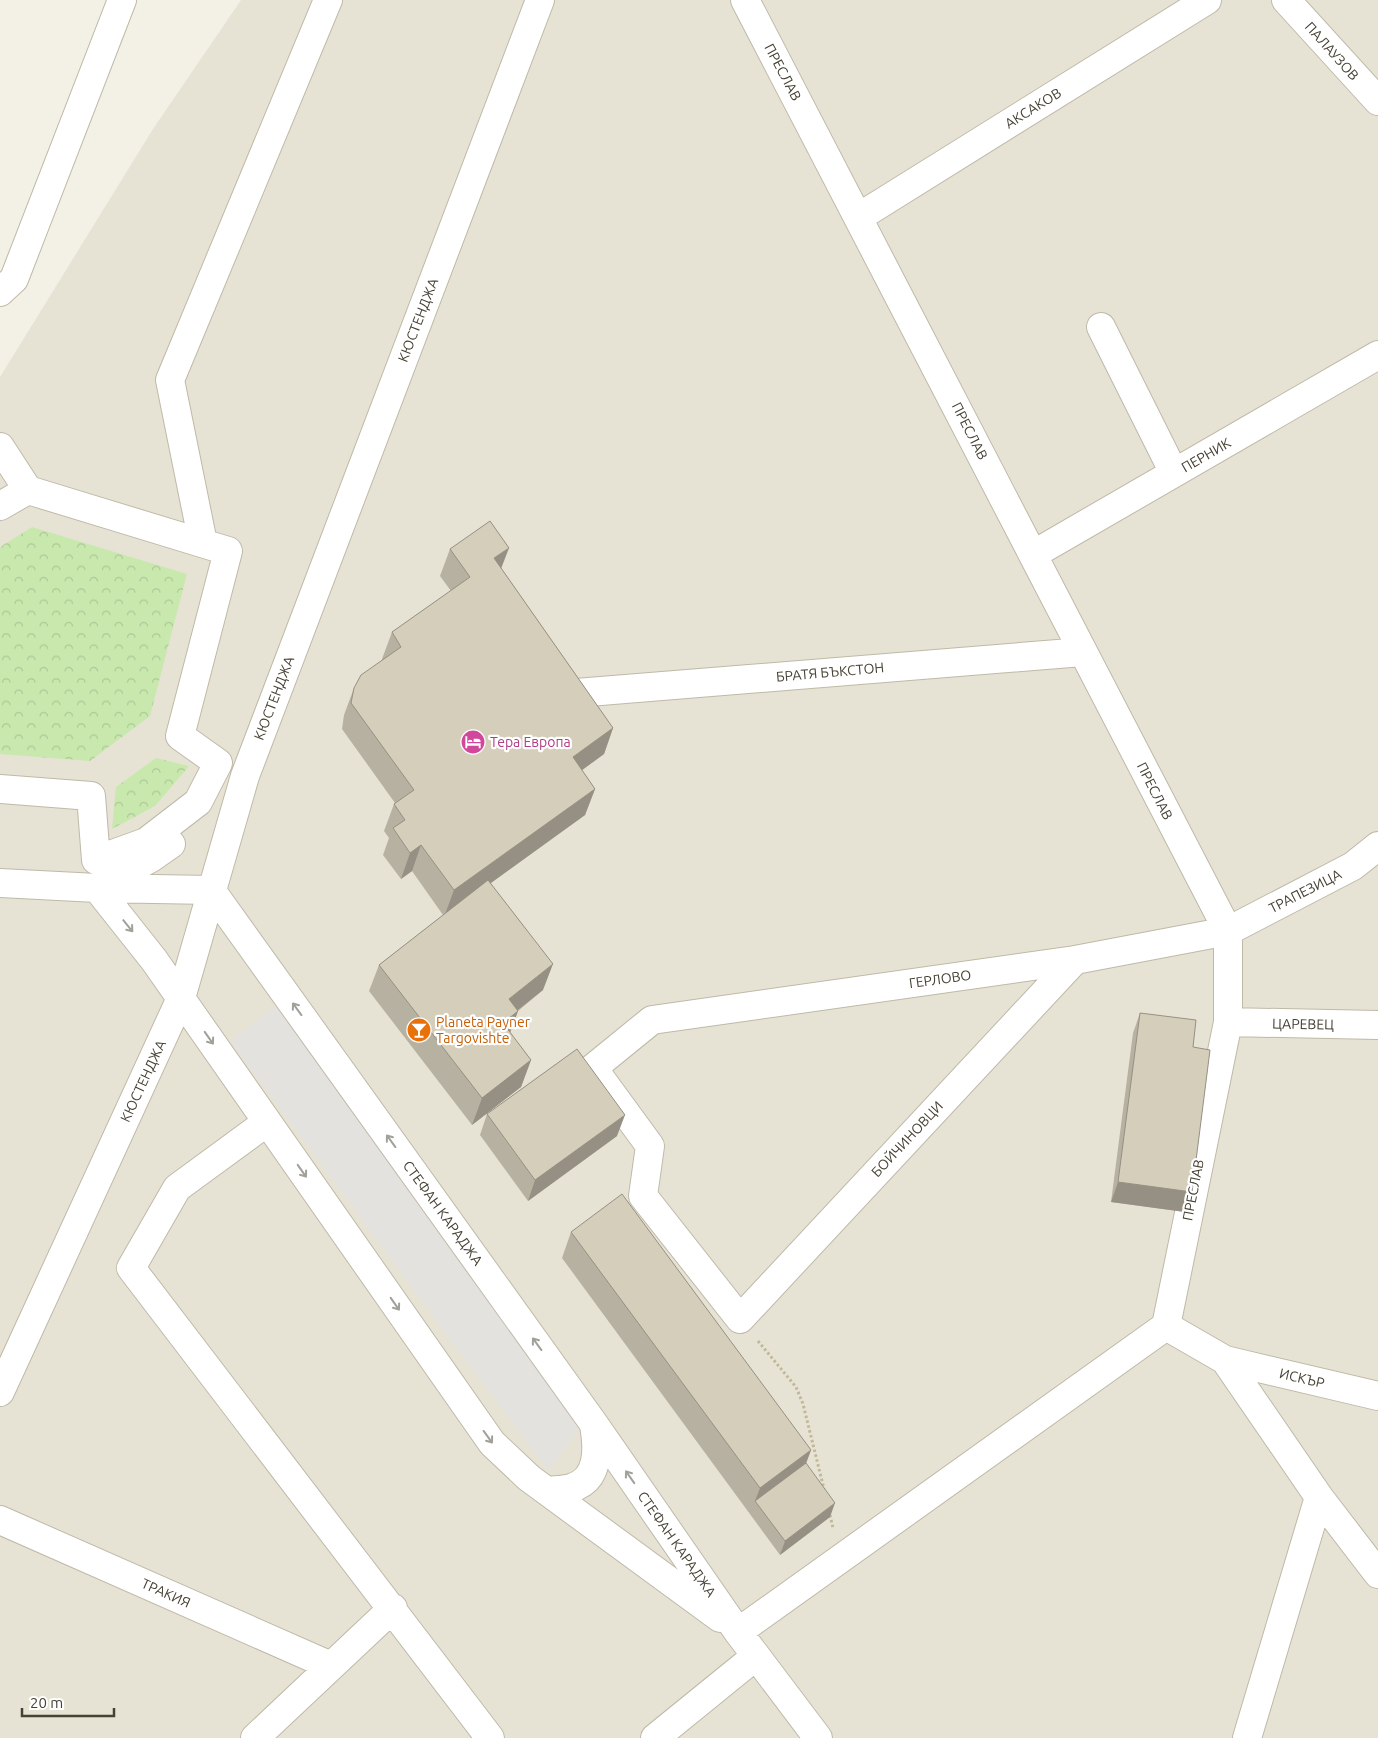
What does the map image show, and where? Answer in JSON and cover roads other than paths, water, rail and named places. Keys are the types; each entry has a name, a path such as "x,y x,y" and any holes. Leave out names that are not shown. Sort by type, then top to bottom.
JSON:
{"street":[{"path":"0,292 14,280 122,0"},
{"path":"203,543 170,380 328,0"},
{"name":"КЮСТЕНДЖА","path":"0,1392 180,998 245,776 540,0"},
{"name":"ПРЕСЛАВ","path":"745,0 859,216 1228,932 1228,1022 1218,1063 1166,1326"},
{"name":"АКСАКОВ","path":"859,216 1206,0"},
{"name":"ПАЛАУЗОВ","path":"1286,0 1378,101"},
{"path":"1101,327 1174,473"},
{"name":"ПЕРНИК","path":"1034,554 1378,355"},
{"path":"0,447 28,490 228,551 180,736 218,763 198,802 146,842 96,860 91,796 0,789"},
{"path":"0,506 28,490"},
{"name":"БРАТЯ БЪКСТОН","path":"576,693 1083,652"},
{"path":"97,888 151,858 176,840 245,776"},
{"name":"ТРАПЕЗИЦА","path":"1228,932 1353,866 1378,846"},
{"path":"0,883 97,888 212,890"},
{"name":"СТЕФАН КАРАДЖА","path":"97,888 149,954 492,1443 529,1478 738,1632"},
{"name":"СТЕФАН КАРАДЖА","path":"212,890 594,1424 738,1632 818,1738"},
{"name":"ГЕРЛОВО","path":"740,1319 644,1196 650,1146 593,1068 652,1020 1075,960 1228,932"},
{"name":"БОЙЧИНОВЦИ","path":"740,1319 1075,960"},
{"name":"ЦАРЕВЕЦ","path":"1228,1022 1378,1025"},
{"path":"267,1122 177,1188 131,1268 393,1608 490,1738"},
{"path":"738,1632 1166,1326 1225,1360 1318,1497 1378,1574"},
{"name":"ИСКЪР","path":"1225,1360 1378,1396"},
{"path":"547,1490 572,1488 586,1479 595,1466 598,1448 594,1424"},
{"path":"1247,1738 1318,1497"},
{"name":"ТРАКИЯ","path":"0,1520 331,1666"},
{"path":"255,1738 393,1608"},
{"path":"655,1738 756,1656"}],"place":[{"name":"Тера Европа","path":"473,742"},
{"name":"Planeta Payner Targovishte","path":"419,1030"}]}
